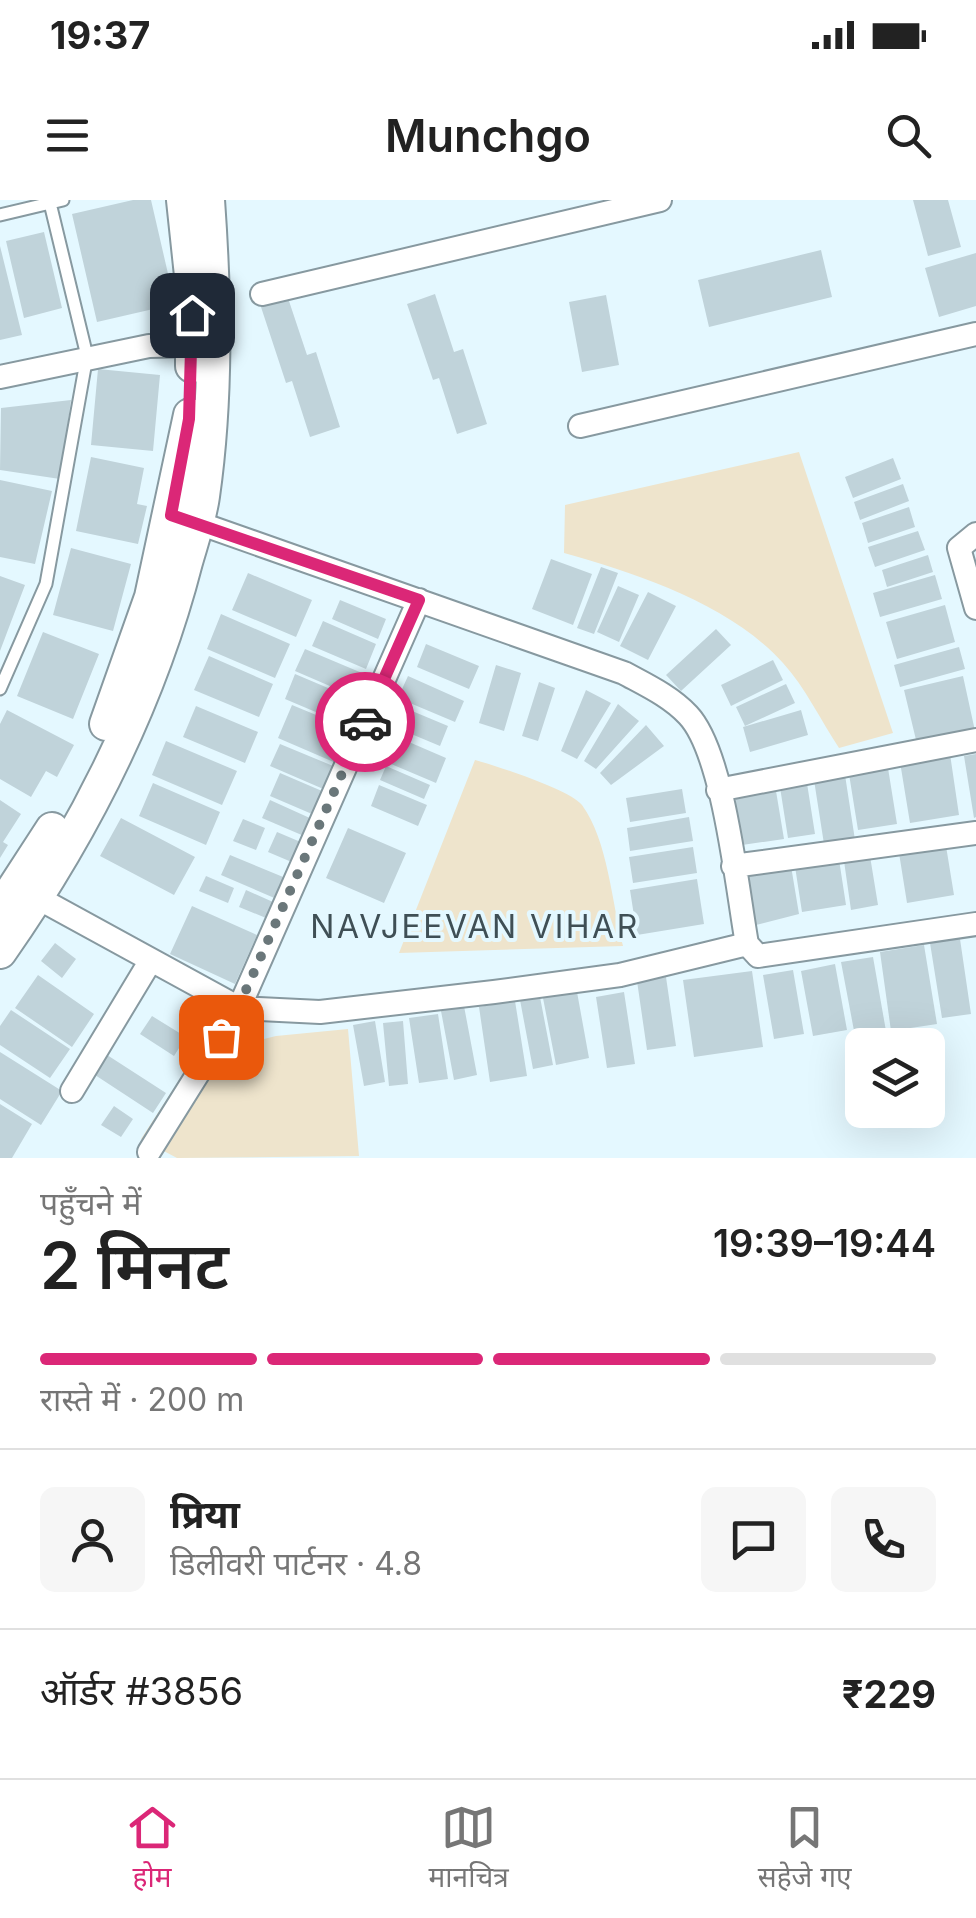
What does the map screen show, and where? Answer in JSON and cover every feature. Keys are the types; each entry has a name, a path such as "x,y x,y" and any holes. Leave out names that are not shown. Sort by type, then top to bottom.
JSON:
{"main road":[{"path":"0,952 38,898 119,750 174,607 184,518 193,344 183,200"},
{"path":"0,909 42,847 96,752 151,597 184,518 203,498 216,307 208,200"}],"street":[{"path":"262,294 660,200"},
{"path":"580,426 976,334"},
{"path":"0,376 88,356 149,346 193,344"},
{"path":"184,518 624,674 668,698 699,730 708,749 747,944 753,953 766,957 976,924"},
{"path":"976,534 959,548 976,608"},
{"path":"149,1152 238,1008 419,600"},
{"path":"718,790 976,740"},
{"path":"734,866 976,833"},
{"path":"38,898 238,1008 320,1012 476,994 620,975 747,944"},
{"path":"72,1091 151,960"}],"lane":[{"path":"0,215 63,200"},
{"path":"0,688 46,584 88,356 50,203"}],"shaded area":[{"path":"799,452 893,733 839,748 791,672 737,624 652,581 564,553 565,505"},
{"path":"475,760 549,786 582,805 598,836 623,946 399,953"},
{"path":"213,1028 240,1045 276,1036 348,1029 359,1156 177,1158 141,1139"}],"building":[{"path":"133,200 151,200 175,304 97,322 72,214"},
{"path":"913,200 948,200 961,247 928,256"},
{"path":"44,232 62,308 24,318 6,241"},
{"path":"0,246 22,335 0,340"},
{"path":"821,250 832,297 709,327 698,280"},
{"path":"976,253 976,306 939,317 925,268"},
{"path":"435,294 454,352 463,349 487,424 457,434 439,378 433,380 407,304"},
{"path":"606,295 619,365 582,372 569,302"},
{"path":"288,298 307,355 316,352 340,427 310,437 292,381 286,383 261,307"},
{"path":"98,369 160,375 153,451 91,445"},
{"path":"71,400 60,479 0,470 1,408"},
{"path":"91,457 144,468 137,504 147,506 138,544 76,531"},
{"path":"893,458 901,479 853,498 845,477"},
{"path":"0,480 52,491 35,564 0,557"},
{"path":"903,484 909,501 860,520 854,502"},
{"path":"909,507 915,527 868,543 862,523"},
{"path":"918,531 925,550 875,567 868,547"},
{"path":"71,548 131,564 113,631 53,615"},
{"path":"928,555 933,572 887,587 882,570"},
{"path":"551,559 592,574 573,625 532,609"},
{"path":"601,567 618,573 594,634 577,628"},
{"path":"248,573 312,600 296,637 232,610"},
{"path":"935,575 942,599 880,617 873,593"},
{"path":"0,576 25,585 0,651"},
{"path":"618,586 639,595 619,642 597,632"},
{"path":"648,592 676,606 648,660 620,646"},
{"path":"340,600 386,619 378,639 332,619"},
{"path":"945,605 955,642 897,659 886,622"},
{"path":"221,614 290,644 275,678 207,649"},
{"path":"323,621 376,644 366,669 312,646"},
{"path":"716,629 731,645 681,691 666,675"},
{"path":"43,632 99,654 73,719 17,696"},
{"path":"426,644 479,666 469,689 417,667"},
{"path":"959,647 965,669 900,687 894,665"},
{"path":"305,649 362,673 353,696 295,671"},
{"path":"209,656 273,684 259,717 194,690"},
{"path":"773,660 783,680 731,706 721,685"},
{"path":"496,665 521,673 504,731 479,723"},
{"path":"295,674 354,699 344,724 285,699"},
{"path":"408,676 464,701 455,722 398,698"},
{"path":"963,676 975,731 917,744 904,690"},
{"path":"539,682 555,688 538,741 522,736"},
{"path":"786,684 795,703 745,726 736,707"},
{"path":"586,690 611,703 577,759 561,751"},
{"path":"393,703 448,726 440,746 385,723"},
{"path":"618,704 639,721 596,769 584,761"},
{"path":"292,705 350,729 336,763 278,738"},
{"path":"196,706 258,732 245,763 183,737"},
{"path":"7,710 74,745 57,777 46,771 31,797 0,779 0,724"},
{"path":"801,710 808,735 750,752 743,727"},
{"path":"646,725 664,746 611,785 600,773"},
{"path":"395,736 446,758 436,783 384,761"},
{"path":"166,741 237,771 222,805 152,775"},
{"path":"280,744 338,768 328,791 270,766"},
{"path":"950,754 959,815 910,823 900,762"},
{"path":"976,754 976,817 974,818 964,756"},
{"path":"386,766 430,785 424,799 380,780"},
{"path":"888,768 897,824 858,830 849,774"},
{"path":"280,773 329,794 319,817 270,796"},
{"path":"845,775 855,840 824,844 814,780"},
{"path":"806,777 815,834 788,838 779,781"},
{"path":"153,783 220,812 206,845 139,816"},
{"path":"379,785 427,805 418,826 371,806"},
{"path":"775,785 784,839 742,845 734,792"},
{"path":"682,789 686,813 630,822 626,798"},
{"path":"0,800 21,814 3,842 8,845 0,858"},
{"path":"270,800 312,819 304,836 262,818"},
{"path":"689,817 693,841 630,851 627,828"},
{"path":"121,818 195,857 174,895 100,856"},
{"path":"243,819 265,828 256,850 233,841"},
{"path":"348,828 406,853 384,903 326,878"},
{"path":"277,832 303,843 294,863 268,852"},
{"path":"946,846 954,895 907,903 899,853"},
{"path":"693,847 697,873 633,883 629,857"},
{"path":"869,850 878,905 851,910 843,854"},
{"path":"838,853 846,905 802,912 794,860"},
{"path":"230,855 288,879 279,900 221,875"},
{"path":"790,860 799,914 748,927 740,873"},
{"path":"206,876 234,888 228,903 199,891"},
{"path":"697,879 704,924 637,935 630,890"},
{"path":"246,890 273,902 266,918 239,907"},
{"path":"192,906 257,935 235,984 170,954"},
{"path":"960,939 971,1014 942,1018 930,943"},
{"path":"55,943 76,959 62,978 41,961"},
{"path":"924,945 937,1024 891,1028 880,952"},
{"path":"873,957 885,1028 853,1028 841,962"},
{"path":"835,964 845,1030 813,1036 801,971"},
{"path":"793,970 804,1034 774,1039 763,975"},
{"path":"752,971 763,1047 694,1057 683,980"},
{"path":"38,975 94,1014 72,1047 15,1008"},
{"path":"666,977 676,1046 647,1050 637,981"},
{"path":"577,992 589,1058 556,1065 543,998"},
{"path":"624,992 635,1064 607,1068 596,997"},
{"path":"540,997 553,1065 533,1069 520,1000"},
{"path":"515,1001 527,1076 490,1082 479,1007"},
{"path":"464,1006 477,1075 454,1080 441,1011"},
{"path":"11,1010 70,1049 50,1078 0,1045 0,1026"},
{"path":"438,1014 448,1079 419,1083 409,1018"},
{"path":"152,1016 186,1037 174,1056 140,1034"},
{"path":"375,1021 385,1082 364,1086 353,1025"},
{"path":"403,1021 408,1084 389,1086 383,1023"},
{"path":"0,1052 62,1091 41,1125 0,1099"},
{"path":"104,1053 166,1093 153,1113 92,1073"},
{"path":"0,1104 32,1124 12,1158 0,1158"},
{"path":"114,1106 133,1119 121,1137 101,1125"}],"way so far":[{"path":"221,1037 238,1008 365,722"}],"district":[{"name":"NAVJEEVAN VIHAR","path":"475,926"}],"route":[{"path":"192,315 189,419 171,515 419,600 365,722"}]}
